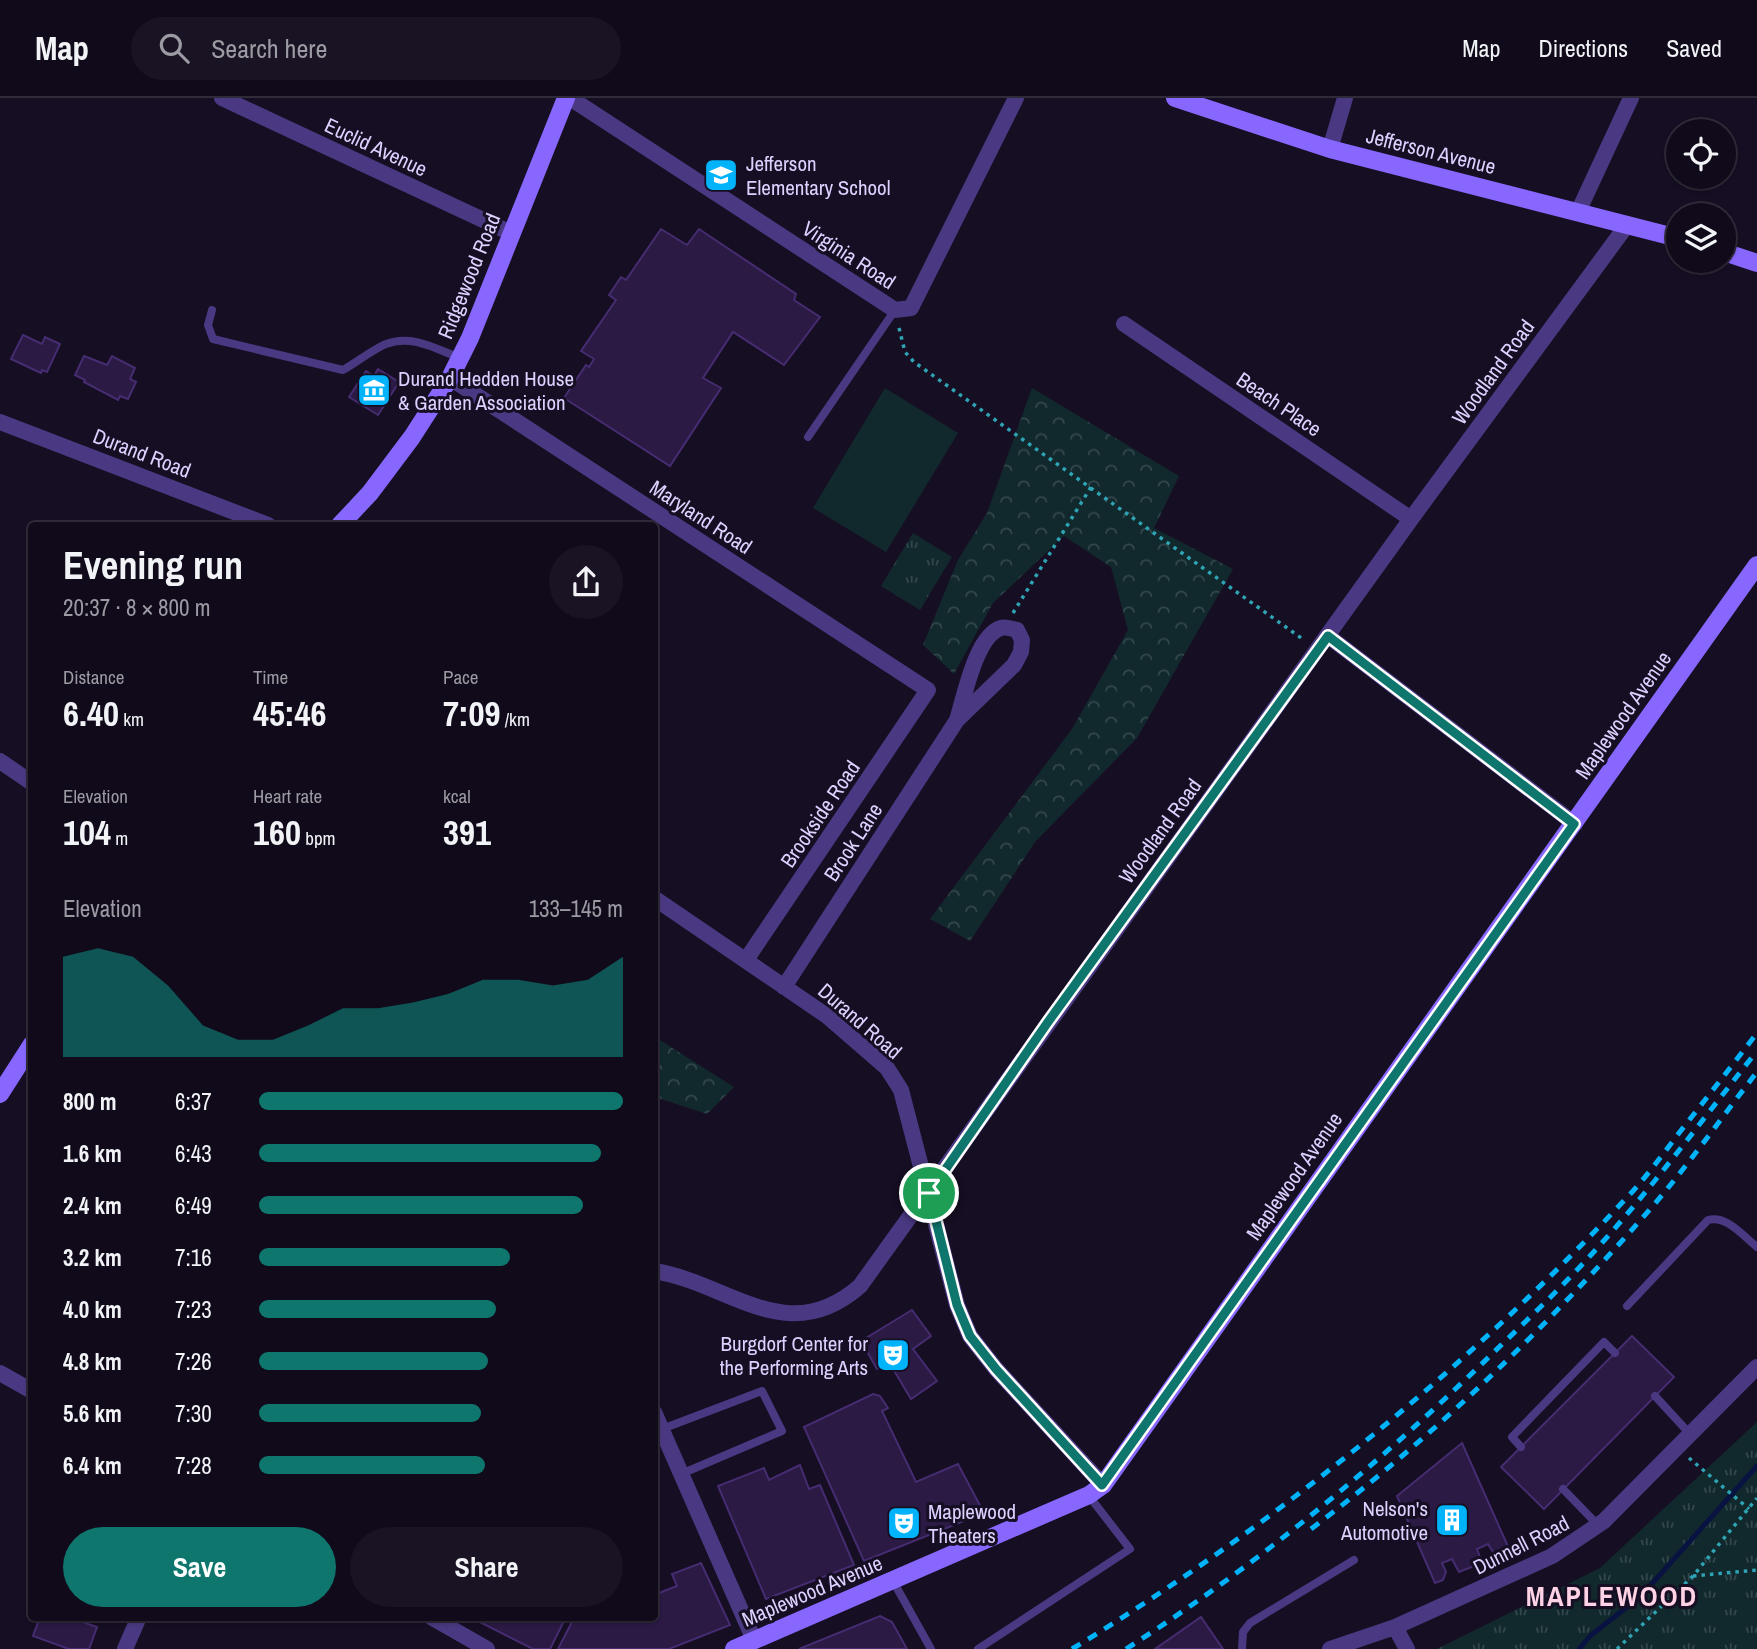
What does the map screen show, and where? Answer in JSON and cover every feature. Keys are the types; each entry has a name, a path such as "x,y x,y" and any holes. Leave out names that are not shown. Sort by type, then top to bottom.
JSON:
{"street":[{"name":"Euclid Avenue","path":"222,98 511,233"},
{"name":"Ridgewood Road","path":"343,522 370,493 412,437 450,378 470,338 568,98"},
{"name":"Virginia Road","path":"568,98 895,310"},
{"path":"895,310 911,308 1016,98"},
{"name":"Jefferson Avenue","path":"1175,98 1330,149 1666,235"},
{"path":"1330,149 1345,98"},
{"path":"1578,212 1631,98"},
{"name":"Woodland Road","path":"658,1272 688,1279 773,1311 798,1314 834,1306 860,1286 1410,519 1627,225"},
{"path":"1736,256 1757,263"},
{"name":"Beach Place","path":"1124,324 1410,519"},
{"name":"Maryland Road","path":"450,378 928,690"},
{"name":"Durand Road","path":"0,422 260,522"},
{"name":"Maplewood Avenue","path":"736,1649 1096,1490 1757,565"},
{"name":"Brook Lane","path":"784,986 957,720 1005,674 1021,652 1022,640 1017,631 1004,626 993,631 979,650 957,720"},
{"path":"1328,636 1574,824"},
{"name":"Brookside Road","path":"746,960 928,690"},
{"path":"0,761 28,780"},
{"name":"Durand Road","path":"658,901 827,1016 887,1068 901,1090 957,1305 970,1336 1096,1490"},
{"path":"0,1094 28,1050"},
{"name":"Dunnell Road","path":"1329,1649 1395,1628 1552,1556 1598,1525 1757,1367"},
{"path":"0,1373 28,1389"},
{"path":"658,1420 754,1640"},
{"path":"125,1649 137,1621"},
{"path":"438,1621 486,1649"},
{"path":"1395,1628 1407,1649"}],"lane":[{"path":"212,310 208,325 212,339 343,370 385,344 405,341 421,342 460,358"},
{"path":"808,437 895,310"},
{"path":"1627,1306 1707,1220 1716,1218 1727,1222 1757,1247"},
{"path":"1521,1447 1511,1437 1604,1342 1615,1353"},
{"path":"662,1429 762,1391 782,1432 681,1474"},
{"path":"1655,1396 1690,1434"},
{"path":"1563,1489 1598,1525"},
{"path":"978,1649 1130,1549 1096,1490"},
{"path":"1242,1649 1243,1632 1250,1623 1354,1560"},
{"path":"893,1581 931,1649"}],"path":[{"path":"895,310 905,352 914,362 1306,641"},
{"path":"1004,626 1091,487"},
{"path":"1699,1468 1749,1508"},
{"path":"1617,1649 1693,1576 1757,1498"},
{"path":"1693,1576 1757,1570"}],"green space":[{"path":"885,388 958,433 886,552 813,508"},
{"path":"1032,388 1179,476 1154,528 1233,569 1137,738 1035,842 970,941 930,919 1072,729 1128,630 1111,567 1064,536 993,603 954,674 923,645 958,560 987,513"},
{"path":"913,533 952,557 920,610 881,586"},
{"path":"658,1039 734,1087 707,1114 658,1098"},
{"path":"1757,1422 1757,1649 1437,1649 1600,1568"}],"building":[{"name":"Jefferson Elementary School","path":"661,229 687,245 699,229 796,294 794,300 820,317 784,365 733,332 703,378 721,388 670,466 564,398 586,365 589,367 594,359 581,351 616,300 609,295 621,277 626,280"},
{"path":"23,335 42,344 45,337 60,344 47,372 42,370 41,373 11,359"},
{"path":"84,356 107,365 112,356 135,368 130,379 136,382 128,399 120,396 118,400 75,375"},
{"name":"Durand Hedden House & Garden Association","path":"378,369 399,382 378,415 349,397 366,371 374,376"},
{"name":"Burgdorf Center for the Performing Arts","path":"912,1310 931,1336 913,1349 937,1381 911,1399 889,1362 877,1369 861,1341"},
{"path":"1632,1336 1674,1377 1544,1509 1501,1467"},
{"path":"873,1394 880,1396 888,1408 882,1411 916,1482 958,1464 984,1513 864,1561 804,1427"},
{"name":"Nelson's Automotive","path":"1462,1443 1510,1551 1500,1555 1493,1552 1488,1544 1477,1549 1482,1563 1459,1572 1452,1559 1442,1563 1446,1572 1443,1580 1435,1583 1397,1496"},
{"path":"800,1465 809,1489 820,1485 854,1565 766,1599 718,1486 764,1468 769,1480"},
{"path":"701,1563 730,1625 669,1649 558,1649 572,1621 658,1621 658,1593 677,1586 672,1574"},
{"path":"880,1616 892,1622 907,1649 799,1649"},
{"path":"1201,1617 1223,1649 1155,1649"},
{"path":"39,1621 80,1621 97,1627 89,1649 69,1649 33,1636"},
{"path":"478,1621 564,1621 550,1649 533,1649"}],"waterway":[{"path":"1579,1649 1590,1636 1641,1596 1757,1466"}],"railway":[{"path":"1072,1649 1222,1550 1296,1496 1368,1439 1506,1319 1633,1191 1757,1033"},
{"path":"1126,1649 1271,1547 1362,1473 1450,1394 1578,1269 1655,1181 1757,1051"},
{"path":"1311,1529 1447,1417 1532,1336 1652,1207 1757,1072"}],"place":[{"name":"Jefferson Elementary School","path":"721,175"},
{"name":"Durand Hedden House & Garden Association","path":"374,390"},
{"name":"Burgdorf Center for the Performing Arts","path":"893,1355"},
{"name":"Nelson's Automotive","path":"1452,1520"},
{"name":"Maplewood Theaters","path":"904,1523"}],"district":[{"name":"MAPLEWOOD","path":"1612,1596"}],"route":[{"path":"1328,636 1574,824 1102,1485 996,1369 970,1336 957,1305 929,1193 1048,1022 1328,636"}]}
